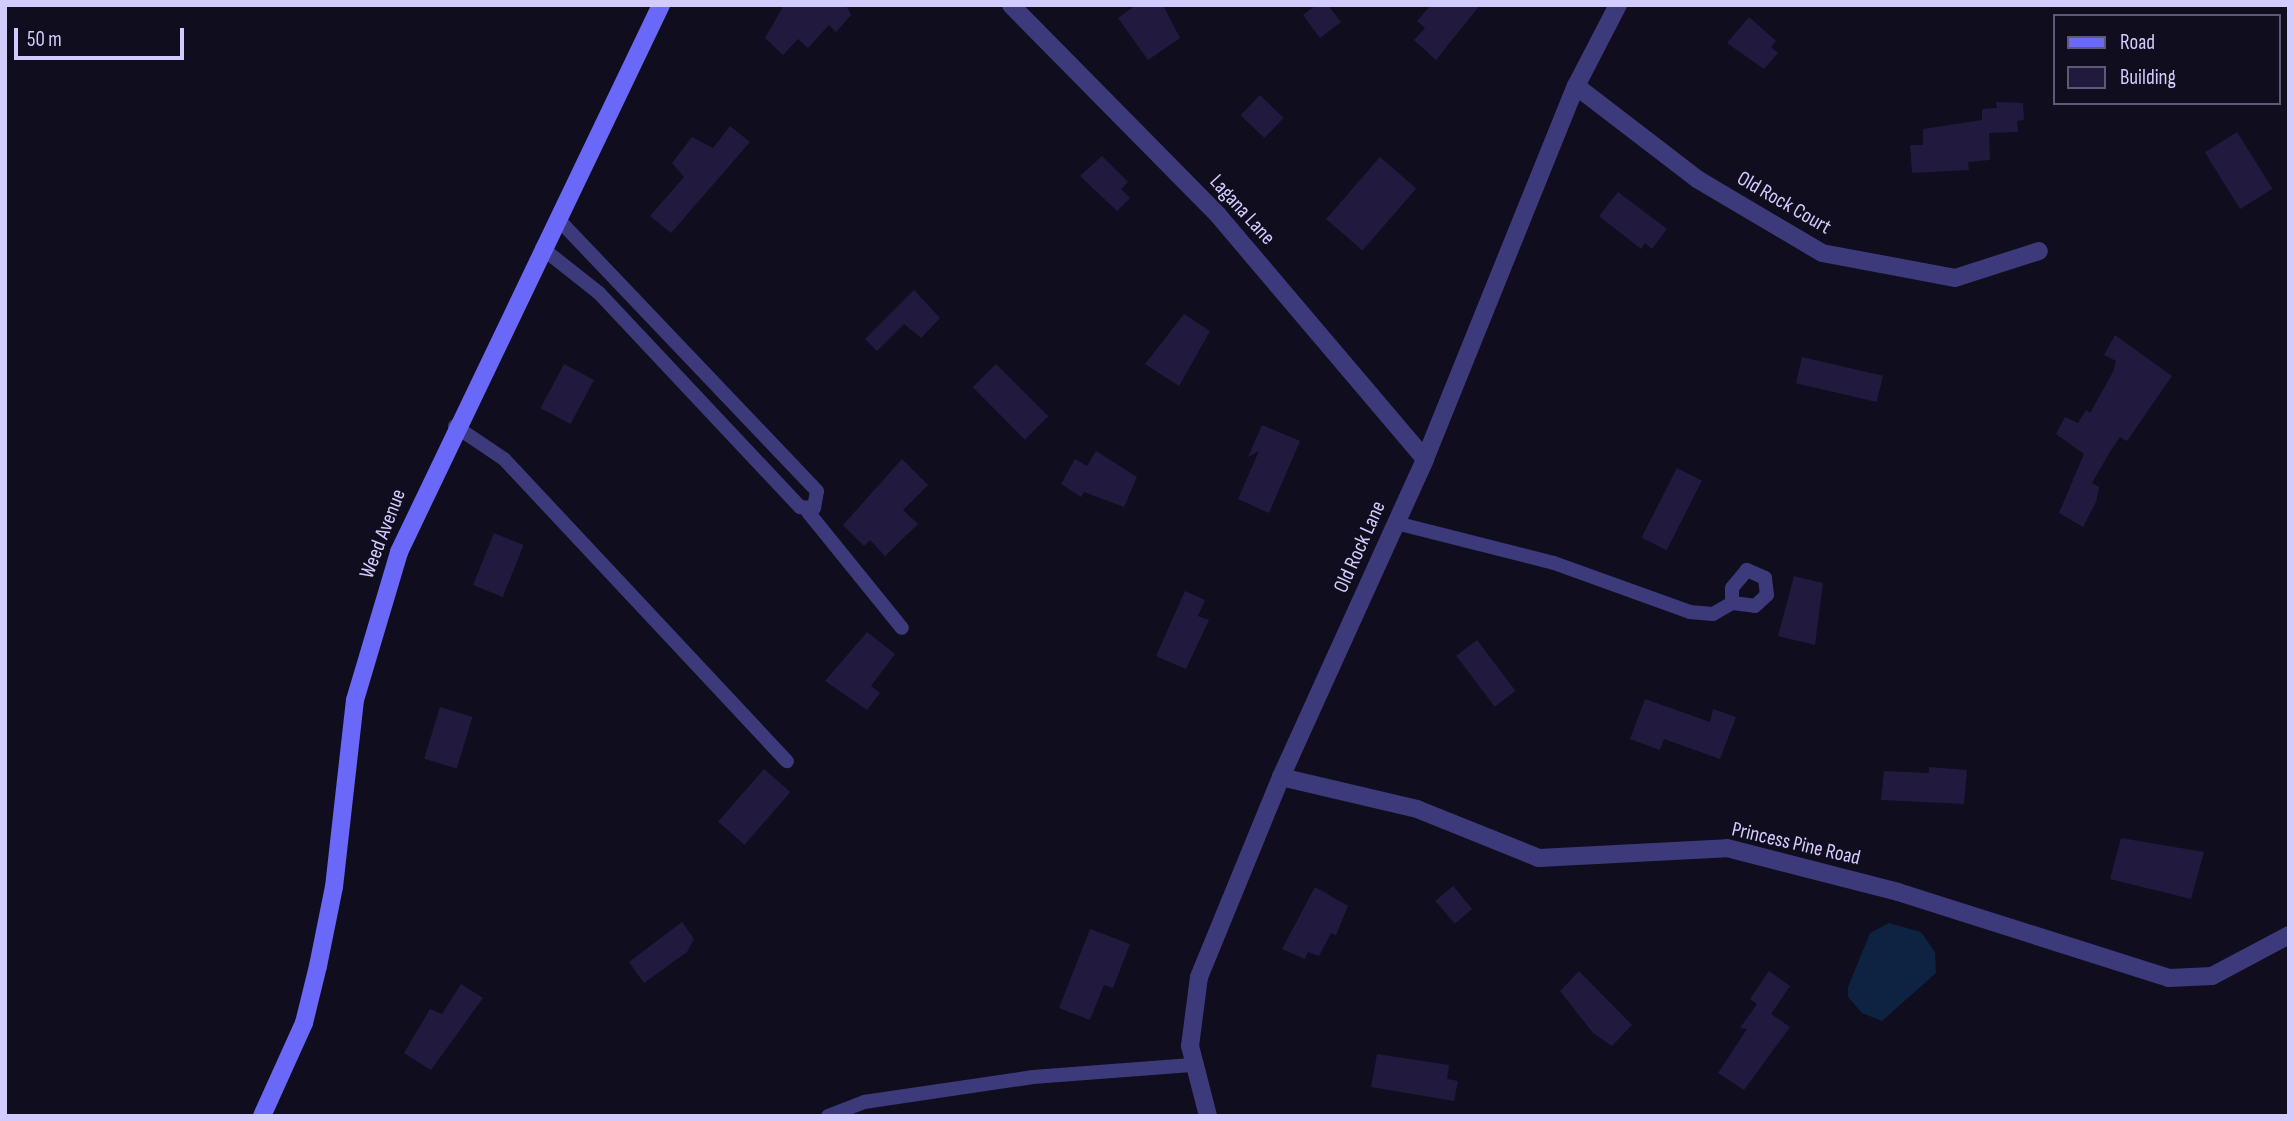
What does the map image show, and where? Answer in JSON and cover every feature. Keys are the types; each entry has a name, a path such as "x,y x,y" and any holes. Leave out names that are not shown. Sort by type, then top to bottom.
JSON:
{"main road":[{"name":"Weed Avenue","path":"262,1116 304,1023 318,965 355,700 381,602 455,426 661,5"}],"street":[{"name":"Lagana Lane","path":"1011,5 1218,215 1425,459"},
{"name":"Old Rock Lane","path":"1208,1116 1192,1065 1199,977 1281,777 1425,459 1576,86 1618,5"},
{"name":"Old Rock Court","path":"1576,86 1697,179 1822,253 1955,278 2039,251"},
{"name":"Princess Pine Road","path":"1281,777 1417,809 1539,858 1727,848 1898,892 2169,978 2212,976 2289,935"}],"lane":[{"path":"556,218 590,246 817,491 819,499 808,512"},
{"path":"542,248 599,293 808,512 902,628"},
{"path":"455,426 505,459 787,761"},
{"path":"1396,523 1555,563 1689,612 1713,614 1732,603"},
{"path":"828,1116 864,1102 1020,1079 1192,1065"}],"water":[{"path":"1889,923 1921,932 1935,952 1936,973 1882,1021 1862,1013 1848,997 1848,987 1870,933"}],"building":[{"path":"784,5 846,5 851,15 836,32 829,25 808,48 798,39 783,55 765,38"},
{"path":"1136,5 1163,5 1180,38 1148,60 1118,18"},
{"path":"1316,5 1328,5 1341,22 1320,38 1303,15"},
{"path":"1431,5 1480,5 1436,60 1414,40 1425,28 1417,21"},
{"path":"1749,17 1776,41 1771,47 1778,53 1764,69 1727,43"},
{"path":"1260,95 1284,118 1264,138 1241,115"},
{"path":"1996,102 2023,103 2024,120 2017,121 2018,132 1989,133 1990,160 1968,162 1969,170 1912,173 1910,145 1923,145 1923,129 1982,120 1982,109 1997,108"},
{"path":"730,126 750,142 671,233 650,216 684,177 672,163 692,137 713,148"},
{"path":"2237,132 2273,189 2240,209 2205,152"},
{"path":"1102,156 1128,182 1121,189 1130,198 1117,211 1080,176"},
{"path":"1380,157 1416,188 1362,250 1326,219"},
{"path":"1618,192 1667,229 1652,249 1645,243 1641,249 1599,216"},
{"path":"914,290 940,318 921,338 904,324 877,351 865,339"},
{"path":"1184,314 1210,331 1179,386 1145,364"},
{"path":"2115,335 2172,376 2127,441 2120,437 2111,450 2092,483 2099,487 2096,502 2083,527 2059,513 2084,454 2056,434 2065,417 2078,423 2086,410 2090,413 2113,372 2116,361 2104,355"},
{"path":"1802,357 1883,376 1877,402 1796,383"},
{"path":"564,364 594,380 571,424 541,408"},
{"path":"996,364 1048,416 1025,440 973,387"},
{"path":"1262,425 1300,441 1269,513 1238,499 1259,451 1248,457"},
{"path":"1096,451 1137,477 1124,507 1084,492 1081,497 1061,484 1075,459 1087,466"},
{"path":"902,459 928,485 903,510 918,524 885,556 870,540 864,546 843,525"},
{"path":"1677,468 1702,481 1667,550 1642,537"},
{"path":"494,533 524,545 503,597 473,585"},
{"path":"1794,576 1823,583 1815,645 1778,636"},
{"path":"1185,591 1205,600 1198,616 1209,620 1186,669 1156,656"},
{"path":"867,632 895,654 871,686 880,693 867,710 825,681"},
{"path":"1477,640 1516,691 1495,707 1456,656"},
{"path":"1645,699 1710,722 1713,709 1736,717 1720,759 1664,739 1660,750 1630,739"},
{"path":"440,707 473,717 457,769 424,759"},
{"path":"1929,767 1967,770 1964,804 1881,800 1884,771 1929,773"},
{"path":"764,769 790,792 744,845 718,822"},
{"path":"2121,838 2204,852 2191,899 2110,879"},
{"path":"1453,886 1472,909 1455,924 1435,901"},
{"path":"1315,887 1348,906 1336,935 1331,933 1319,956 1308,952 1305,959 1282,949"},
{"path":"682,922 694,939 687,952 644,983 629,962"},
{"path":"1090,929 1130,944 1113,988 1104,985 1090,1020 1059,1008"},
{"path":"1579,971 1632,1025 1612,1046 1593,1033 1560,991"},
{"path":"1769,971 1790,986 1771,1014 1790,1027 1744,1090 1718,1073 1747,1029 1740,1028 1757,1004 1750,999"},
{"path":"461,984 483,998 431,1070 404,1053 430,1009 442,1014"},
{"path":"1377,1054 1449,1065 1447,1079 1458,1081 1454,1101 1371,1087"}]}
